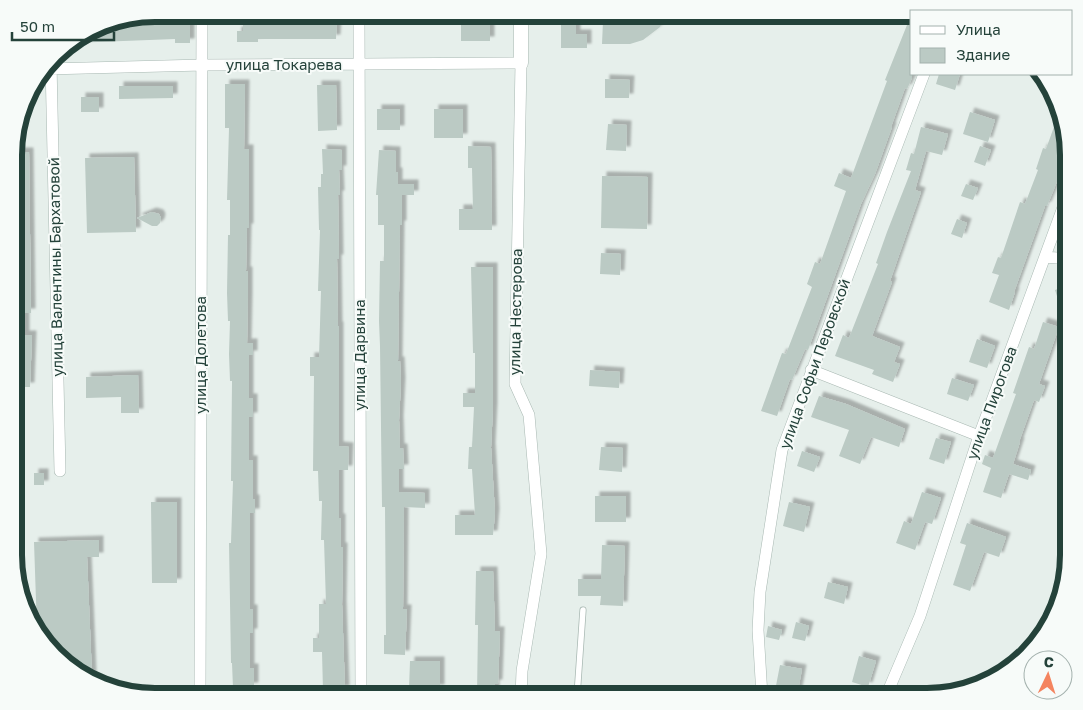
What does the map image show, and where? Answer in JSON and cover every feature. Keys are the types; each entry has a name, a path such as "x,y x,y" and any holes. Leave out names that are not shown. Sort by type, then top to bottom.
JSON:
{"street":[{"name":"улица Долетова","path":"200,688 202,23"},
{"name":"улица Дарвина","path":"359,23 361,688"},
{"name":"улица Нестерова","path":"521,23 515,384 529,415 541,554 522,671 521,688"},
{"name":"улица Токарева","path":"56,67 521,62"},
{"name":"улица Валентины Бархатовой","path":"50,75 60,471"},
{"name":"улица Софьи Перовской","path":"761,687 758,630 760,592 782,450 924,75"},
{"name":"улица Пирогова","path":"890,687 920,616 979,436 1060,216"},
{"path":"1045,257 1060,258"},
{"path":"811,370 979,436"}],"lane":[{"path":"578,687 583,610"}],"building":[{"path":"190,23 190,43 175,43 175,39 86,42 97,36 130,25"},
{"path":"243,23 337,23 336,39 258,39 258,42 237,42 237,31 243,31"},
{"path":"461,23 490,23 490,41 461,41"},
{"path":"561,23 576,23 576,34 587,34 587,48 561,48"},
{"path":"603,23 662,23 660,27 643,40 630,44 602,44"},
{"path":"908,23 910,23 910,75 912,75 912,78 907,89 905,88 875,174 861,204 808,350 805,349 792,380 790,379 777,416 761,411 782,353 786,354 812,287 807,284 815,262 820,264 846,191 834,186 839,173 851,178 887,81 885,80"},
{"path":"939,75 960,75 955,90 936,84"},
{"path":"605,79 630,80 629,98 605,98"},
{"path":"225,84 245,84 244,149 249,149 249,228 247,228 246,271 248,271 247,343 253,343 253,355 249,355 249,398 253,398 253,417 249,417 249,460 253,460 253,499 255,499 255,513 250,513 250,609 253,609 253,633 250,633 250,668 254,668 254,687 235,688 233,688 231,663 229,543 231,543 233,481 231,481 232,381 230,381 230,321 228,321 227,293 228,235 230,235 230,200 227,200 229,128 225,128"},
{"path":"317,85 336,85 337,130 318,131"},
{"path":"119,86 173,86 173,98 119,99"},
{"path":"81,97 99,97 99,112 81,112"},
{"path":"377,109 400,109 400,130 377,130"},
{"path":"434,109 463,109 463,138 434,138"},
{"path":"970,112 995,120 988,142 963,134"},
{"path":"1056,121 1060,147 1060,174 1047,206 1045,206 1009,310 989,302 999,275 992,273 998,257 1001,258 1020,202 1025,204 1038,170 1036,169 1043,148 1046,149"},
{"path":"608,124 627,125 626,151 606,150"},
{"path":"921,127 948,134 942,155 926,151 915,190 921,192 890,281 892,282 872,336 900,347 894,362 900,364 893,382 872,374 874,370 835,356 843,335 849,338 878,264 876,263 887,232 911,171 906,170 911,153 914,154"},
{"path":"468,146 491,147 492,230 459,230 459,209 473,209 472,168 468,168"},
{"path":"980,146 991,150 985,166 974,162"},
{"path":"322,149 342,150 342,170 339,170 339,259 337,259 339,446 349,447 348,470 339,470 339,518 341,518 341,547 343,547 342,604 345,688 323,688 322,652 313,652 313,638 319,638 319,604 326,604 324,540 321,540 322,501 319,501 318,471 313,471 314,376 310,376 310,357 319,357 321,291 318,291 320,230 318,187 321,187 321,174 323,174"},
{"path":"379,150 396,151 398,184 414,184 414,195 402,195 402,225 400,225 398,361 400,361 401,382 400,448 403,448 404,469 399,469 399,492 425,493 425,508 404,507 403,609 407,609 405,655 384,654 384,635 386,635 385,507 382,507 379,321 380,261 384,261 384,225 378,225 378,195 376,195"},
{"path":"22,152 29,152 31,313 25,313 25,335 32,335 30,387 22,387"},
{"path":"134,157 136,232 87,233 85,158"},
{"path":"602,176 648,177 647,229 601,228"},
{"path":"966,184 978,188 973,200 961,196"},
{"path":"152,212 159,214 161,218 157,226 152,226 137,218"},
{"path":"957,219 967,223 962,238 951,234"},
{"path":"601,253 621,254 620,275 600,274"},
{"path":"471,267 493,267 493,407 491,447 495,513 493,535 455,535 455,515 475,515 472,469 468,469 469,447 472,447 474,407 463,407 463,393 475,393"},
{"path":"1060,288 1060,305 1055,290"},
{"path":"1043,322 1059,327 1039,384 1045,386 1039,402 1034,400 1013,464 1031,470 1028,480 1009,474 1001,498 983,492 991,468 982,464 985,455 993,458 1016,394 1013,393 1029,347 1034,349"},
{"path":"977,339 995,346 987,368 969,362"},
{"path":"590,370 620,372 619,388 589,386"},
{"path":"138,375 139,413 121,413 121,397 86,398 86,377"},
{"path":"952,378 974,385 968,401 947,394"},
{"path":"819,396 846,404 905,429 899,447 871,437 860,464 839,456 849,430 811,417"},
{"path":"936,438 951,442 944,464 929,459"},
{"path":"601,447 623,448 622,472 599,470"},
{"path":"802,451 820,457 814,472 797,466"},
{"path":"34,473 44,473 44,485 34,485"},
{"path":"922,492 941,498 932,524 925,522 915,550 896,543 904,521 911,524"},
{"path":"595,496 626,496 626,522 595,522"},
{"path":"151,502 177,502 177,583 152,583"},
{"path":"789,502 810,507 804,532 783,526"},
{"path":"967,523 1006,537 999,557 984,552 970,591 953,585 966,545 960,543"},
{"path":"99,540 99,557 87,557 92,671 61,649 36,614 34,542"},
{"path":"602,545 625,546 623,606 600,605 601,596 578,596 578,579 601,579"},
{"path":"476,571 493,571 495,631 500,631 498,684 495,684 495,688 477,688 478,625 475,625"},
{"path":"828,582 848,587 844,604 824,598"},
{"path":"796,622 809,626 805,641 792,638"},
{"path":"768,626 782,630 779,640 766,637"},
{"path":"859,656 876,661 868,687 852,682"},
{"path":"410,661 440,661 440,688 409,688"},
{"path":"780,665 802,669 799,687 776,687"}]}
